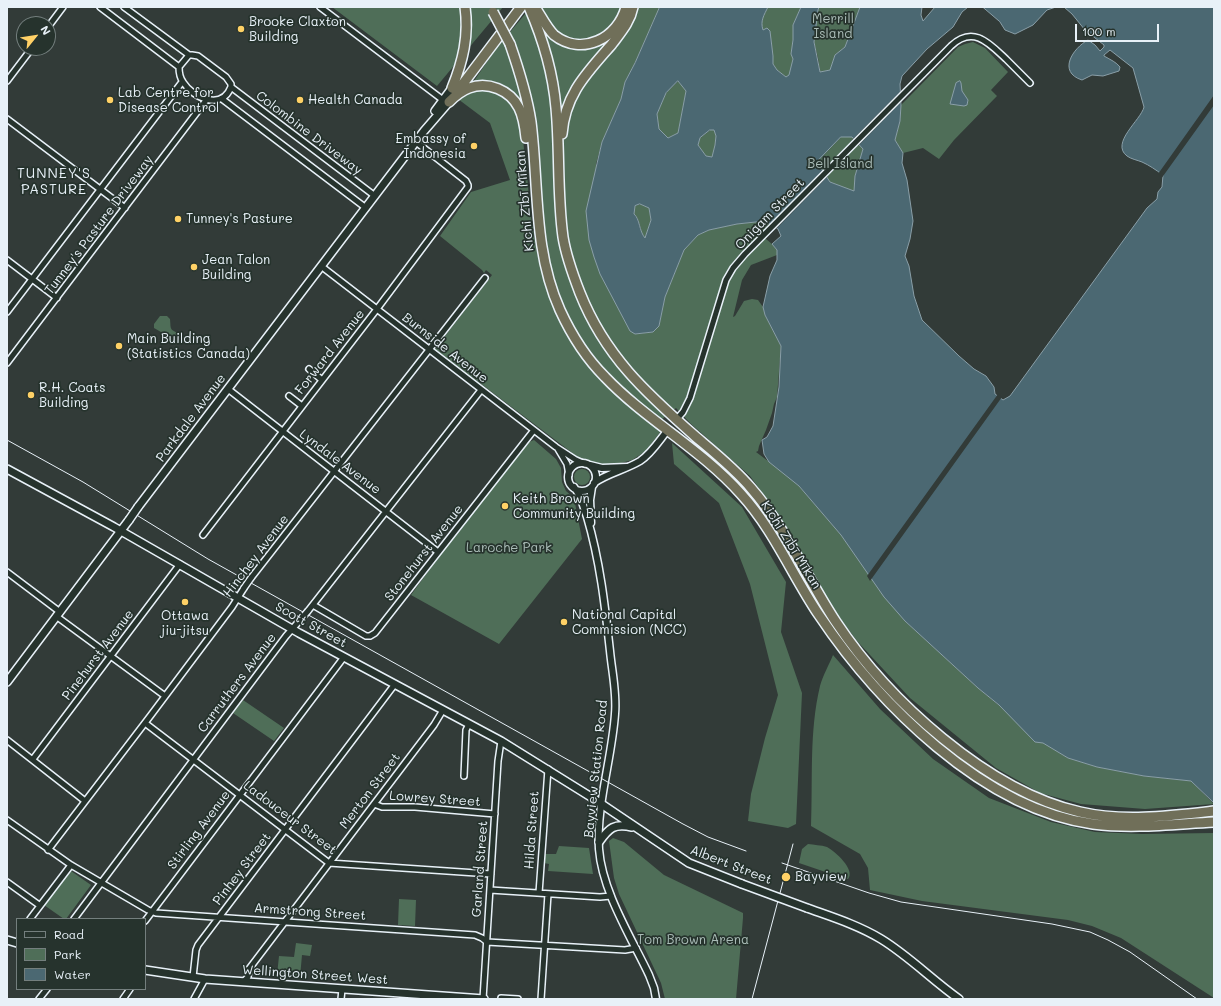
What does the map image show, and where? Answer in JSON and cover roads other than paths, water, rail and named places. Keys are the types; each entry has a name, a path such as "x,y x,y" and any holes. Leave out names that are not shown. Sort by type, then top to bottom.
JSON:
{"highway":[{"path":"452,88 462,63 466,46 465,7"},
{"path":"452,88 514,7"},
{"path":"446,101 521,7"},
{"path":"533,9 553,34 566,41 580,44 593,43 608,36 620,23 624,16 626,7"},
{"path":"560,200 563,127 571,96 584,76 626,26 633,7"},
{"name":"Kichi Zībī Mīkan","path":"533,9 548,60 555,94 560,200 564,239 571,268 581,297 596,327 608,347 624,368 644,390 734,470 754,491 774,520 825,606 850,642 875,672 913,712 969,759 1027,794 1083,813 1115,817 1153,816 1213,811"},
{"name":"Kichi Zībī Mīkan","path":"492,10 510,44 522,79 530,113 534,149 536,210 547,274 561,311 574,336 585,354 602,375 724,477 750,504 772,535 818,613 844,651 876,689 932,742 966,769 1025,804 1060,817 1092,824 1123,826 1214,822"},
{"path":"446,101 464,91 480,86 494,87 501,90 514,101 519,108 525,127 536,210"},
{"path":"668,431 676,420"}],"main road":[{"name":"Parkdale Avenue","path":"7,682 138,507 416,142 446,101 452,88"},
{"name":"Scott Street","path":"7,469 180,564 293,629 501,741 602,804"},
{"name":"Albert Street","path":"602,804 689,864 854,925 880,939 899,951 959,999"},
{"path":"599,842 606,832 616,826 625,826 638,830"},
{"name":"Wellington Street West","path":"146,970 205,979 483,999"}],"street":[{"path":"56,16 63,7"},
{"path":"100,7 179,67 182,82 193,93 207,99 222,99 229,92 231,87 226,77 198,56 189,56 124,7"},
{"path":"320,7 446,101"},
{"name":"Onigam Street","path":"676,420 683,412 690,398 726,280 733,268 955,42 966,37 983,39 1030,83"},
{"path":"7,81 26,56"},
{"path":"179,67 189,56"},
{"name":"Tunney's Pasture Driveway","path":"7,312 182,82"},
{"name":"Colombine Driveway","path":"231,87 375,196"},
{"name":"Tunney's Pasture Driveway","path":"7,363 207,99"},
{"name":"Colombine Driveway","path":"222,99 366,208"},
{"path":"7,119 125,208"},
{"name":"Forward Avenue","path":"203,535 467,190 468,185 466,181 416,142"},
{"path":"7,260 57,298"},
{"name":"Burnside Avenue","path":"321,266 556,447 586,464"},
{"name":"Hinchey Avenue","path":"48,850 232,607 251,578 485,278"},
{"path":"309,369 322,380"},
{"name":"Lyndale Avenue","path":"228,390 335,471 438,552"},
{"name":"Carruthers Avenue","path":"75,918 100,882 286,636 313,605 481,390"},
{"path":"289,396 302,406"},
{"name":"Stonehurst Avenue","path":"313,605 364,635 373,635 534,430"},
{"path":"628,466 602,468 586,464 577,464 574,466 569,475 570,482 578,490 584,490 606,475 636,463 647,456 668,431"},
{"name":"Burnside Avenue","path":"556,447 567,464 569,475"},
{"path":"586,464 592,467 596,473 593,485"},
{"name":"Bayview Station Road","path":"591,532 590,500 593,485"},
{"name":"Bayview Station Road","path":"574,487 582,498 591,532 603,593 615,696 615,718 602,804 599,842 602,870 611,896 651,981 656,999"},
{"name":"Pinehurst Avenue","path":"33,759 180,564"},
{"path":"7,572 111,656 165,696"},
{"name":"Stirling Avenue","path":"146,920 344,657"},
{"name":"Pinhey Street","path":"193,977 196,948 395,684"},
{"name":"Merton Street","path":"243,982 248,977 249,970 284,922 444,710"},
{"name":"Ladouceur Street","path":"145,723 330,863 491,874"},
{"path":"464,776 466,730 469,724"},
{"path":"7,740 85,800"},
{"name":"Garland Street","path":"483,999 501,741"},
{"name":"Hilda Street","path":"539,893 548,769"},
{"name":"Lowrey Street","path":"374,804 382,806 415,807 495,814"},
{"name":"Armstrong Street","path":"7,820 71,865 152,912 163,914 475,935 487,942 625,950 636,948"},
{"path":"31,918 39,905 71,865"},
{"path":"7,882 39,905"},
{"path":"490,890 611,896"},
{"path":"541,999 548,894"},
{"path":"194,999 205,979"},
{"path":"341,999 342,989"},
{"path":"39,999 46,990"},
{"path":"123,999 129,990"},
{"path":"501,998 518,999"}],"water":[{"path":"660,7 768,7 762,21 762,27 763,30 767,28 770,31 773,64 777,70 786,77 789,75 793,59 791,54 793,25 801,7 819,7 814,42 820,72 830,70 835,55 845,47 860,7 922,7 921,15 923,21 935,7 968,7 962,12 953,27 927,49 902,76 900,84 900,121 895,140 903,153 902,163 907,180 913,221 905,256 909,266 914,296 922,320 959,356 974,369 986,376 994,387 995,394 1003,400 1010,396 1147,208 1157,199 1158,192 1162,187 1163,175 1145,163 1127,156 1123,151 1122,145 1124,138 1144,107 1133,68 1110,50 1104,56 1120,67 1119,71 1103,76 1092,75 1082,80 1074,76 1070,72 1069,66 1070,60 1077,48 1088,40 1100,51 1104,45 1085,30 1064,7 1214,7 1214,803 1191,781 1144,776 1097,767 1068,758 1043,743 1035,742 999,705 978,688 905,621 884,597 841,535 799,486 769,462 764,454 762,440 767,437 773,426 779,387 781,346 765,315 763,307 770,276 777,260 777,250 772,244 781,236 778,229 765,221 737,224 709,230 698,235 684,250 665,297 659,326 653,332 635,334 630,331 600,274 589,240 586,211 602,142 621,99 625,82","holes":["678,81 686,91 678,133 668,138 659,129 657,114 666,93","710,130 714,130 716,136 712,157 706,156 698,145 700,138","841,137 852,137 863,149 855,176 854,191 830,182 817,162","640,204 649,208 651,220 645,238 634,214 635,206"]},
{"path":"983,7 1056,7 1047,10 1033,25 1015,34 1005,30 1000,22"},
{"path":"960,81 962,91 968,100 967,105 964,106 950,104 956,83"}],"tram line":[{"path":"7,440 83,482 208,559 683,824 708,837 746,851"},
{"path":"752,999 793,844"},
{"path":"782,863 869,893 901,902 1052,924 1090,932 1130,952 1197,999"}],"place":[{"name":"Brooke Claxton Building","path":"241,29"},
{"name":"Lab Centre for Disease Control","path":"110,100"},
{"name":"Health Canada","path":"300,100"},
{"name":"Embassy of Indonesia","path":"474,146"},
{"name":"Tunney's Pasture","path":"178,219"},
{"name":"Jean Talon Building","path":"194,267"},
{"name":"Main Building (Statistics Canada)","path":"119,346"},
{"name":"R.H. Coats Building","path":"31,395"},
{"name":"Keith Brown Community Building","path":"505,506"},
{"name":"Ottawa jiu-jitsu","path":"185,602"},
{"name":"National Capital Commission (NCC)","path":"564,622"},
{"name":"Bayview","path":"786,877"}],"district":[{"name":"TUNNEY'S PASTURE","path":"54,182"}],"park label":[{"name":"Merrill Island","path":"833,26"},
{"name":"Bell Island","path":"840,164"},
{"name":"Laroche Park","path":"509,548"},
{"name":"Tom Brown Arena","path":"693,940"}]}
